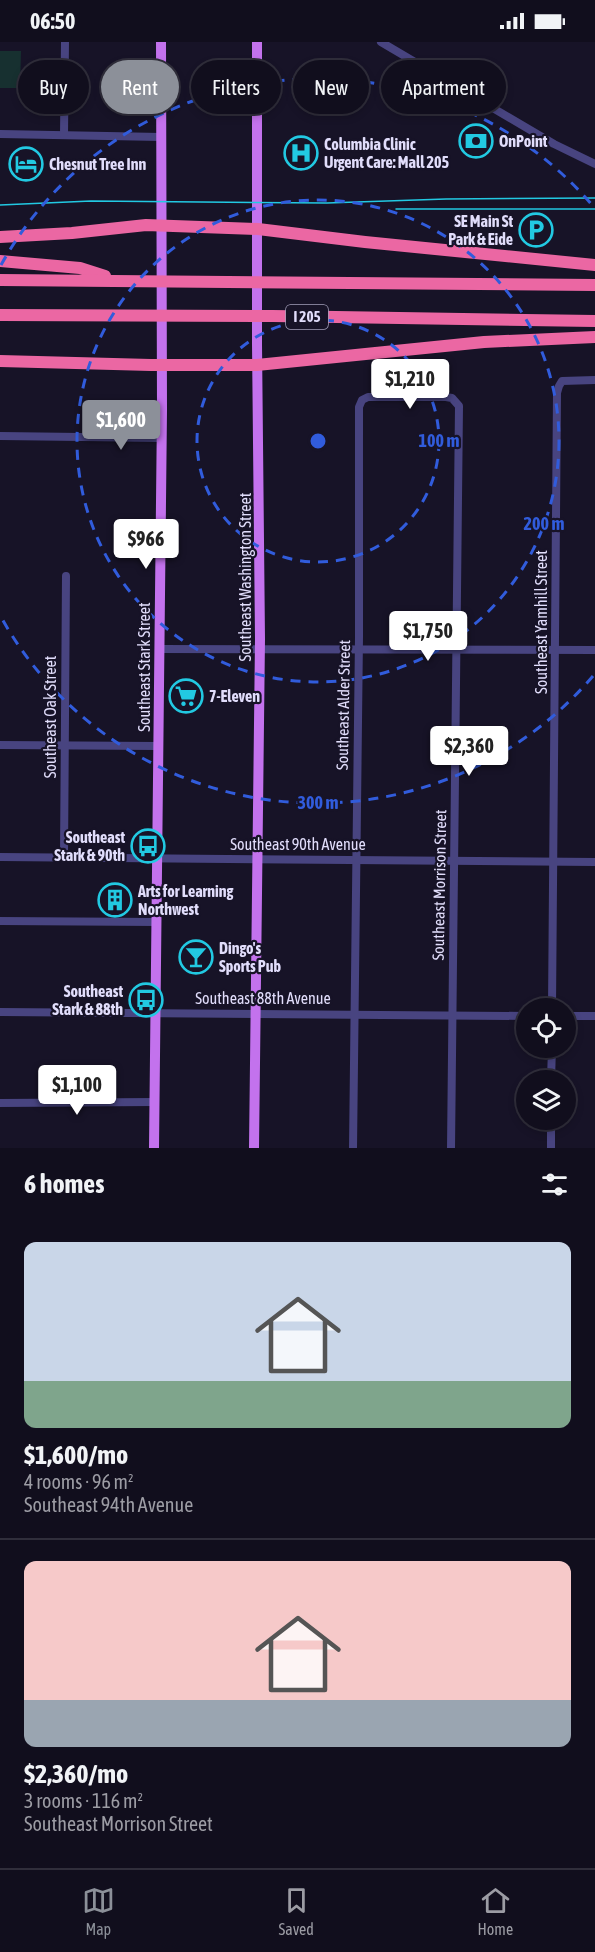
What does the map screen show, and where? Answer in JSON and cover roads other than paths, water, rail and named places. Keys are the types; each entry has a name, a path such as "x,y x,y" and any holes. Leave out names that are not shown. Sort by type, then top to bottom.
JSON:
{"highway":[{"path":"0,237 72,233 146,225 258,229 595,265"},
{"path":"0,261 80,268 118,280"},
{"name":"I 205","path":"0,280 595,285"},
{"name":"I 205","path":"0,315 595,321"},
{"path":"0,361 257,365 484,342 595,337"}],"main road":[{"name":"Southeast Stark Street","path":"154,1148 162,438 161,42"},
{"name":"Southeast Washington Street","path":"254,1148 260,650 257,42"}],"street":[{"path":"64,135 65,42"},
{"path":"381,42 554,144 595,164"},
{"path":"0,134 161,137"},
{"name":"Southeast Yamhill Street","path":"552,998 557,393 562,381 595,380"},
{"name":"Southeast Alder Street","path":"352,1148 359,407 362,400 368,398 449,397 459,406"},
{"name":"Southeast Morrison Street","path":"451,1148 459,406"},
{"path":"0,436 162,438"},
{"name":"Southeast Oak Street","path":"64,857 66,576"},
{"path":"159,649 595,650"},
{"path":"0,745 158,746"},
{"name":"Southeast 90th Avenue","path":"0,857 595,862"},
{"path":"0,921 157,922"},
{"name":"Southeast 88th Avenue","path":"0,1012 516,1016"},
{"path":"576,1016 595,1016"},
{"path":"0,1103 155,1102"},
{"path":"551,1130 551,1148"}],"tram line":[{"path":"0,205 91,201 327,203 595,198"},
{"path":"396,209 595,209"}],"place":[{"name":"OnPoint","path":"476,141"},
{"name":"Columbia Clinic Urgent Care: Mall 205","path":"301,153"},
{"name":"Chesnut Tree Inn","path":"26,164"},
{"name":"SE Main St Park & Eide","path":"536,230"},
{"name":"7-Eleven","path":"186,696"},
{"name":"Southeast Stark & 90th","path":"148,846"},
{"name":"Arts for Learning Northwest","path":"115,900"},
{"name":"Dingo's Sports Pub","path":"196,957"},
{"name":"Southeast Stark & 88th","path":"146,1000"}]}
